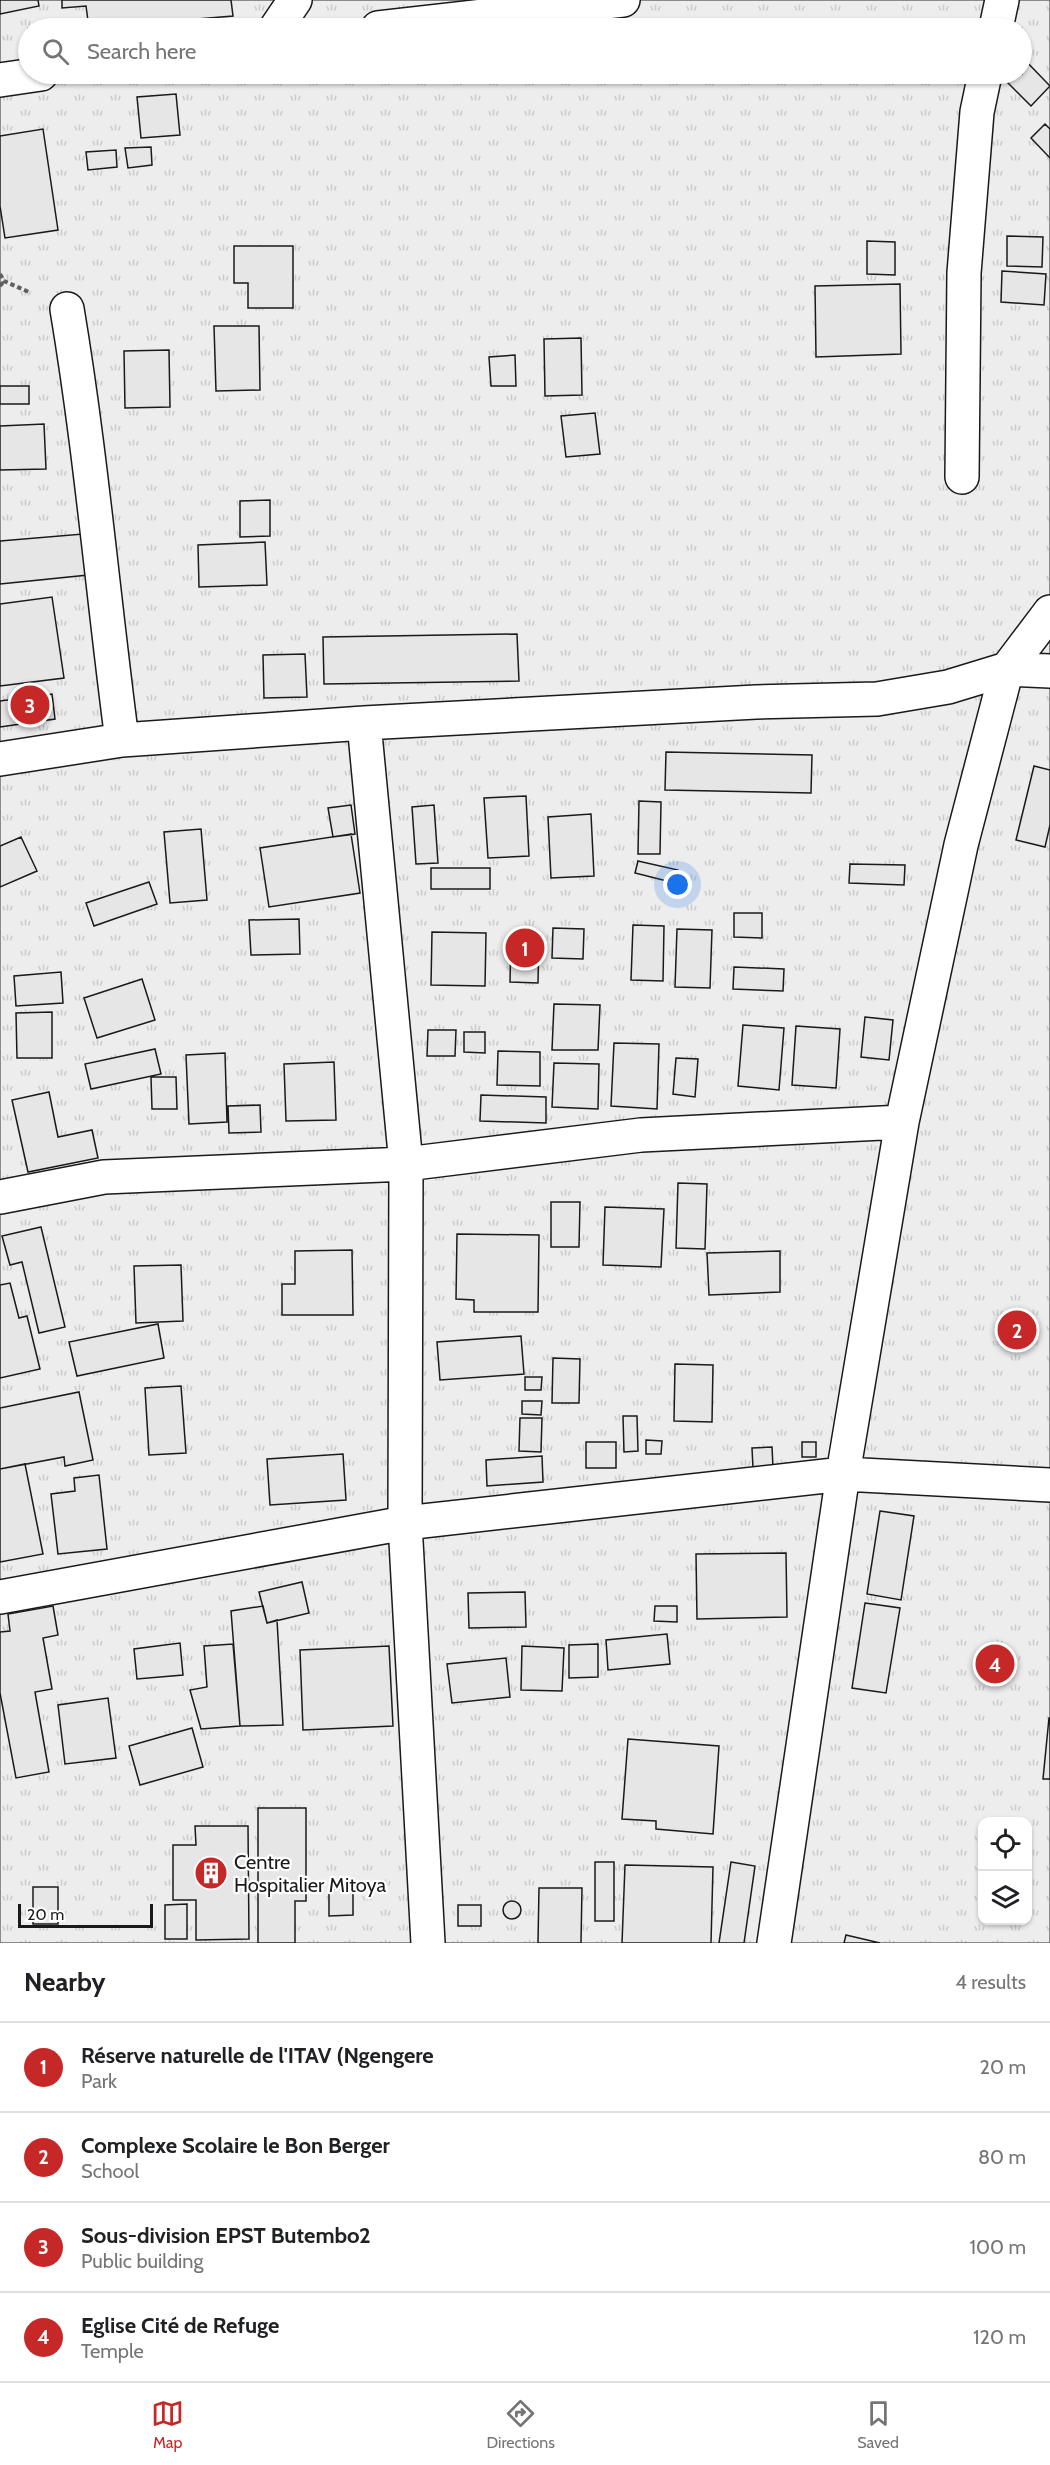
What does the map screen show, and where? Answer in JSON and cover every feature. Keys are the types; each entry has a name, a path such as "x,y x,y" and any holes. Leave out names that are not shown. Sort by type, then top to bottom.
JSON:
{"street":[{"path":"283,18 296,0"},
{"path":"466,18 623,0"},
{"path":"998,18 1002,0"},
{"path":"0,80 18,77"},
{"path":"962,477 964,273 976,112 983,84"},
{"path":"68,309 83,404 106,619 122,740"},
{"path":"774,1943 843,1474 902,1122 961,845 1007,669 1050,612"},
{"path":"0,759 122,740 364,723 756,702 876,699 948,687 1007,669 1050,670"},
{"path":"364,723 406,1164 405,1523 428,1943"},
{"path":"0,1197 104,1177 406,1164 641,1135 902,1122"},
{"path":"0,1598 405,1523 843,1474 1050,1485"}],"path":[{"path":"0,286 4,281"}],"green space":[{"path":"0,0 1050,0 1050,1943 0,1943"}],"building":[{"path":"0,0 38,0 39,6 0,14"},
{"path":"62,0 231,0 233,16 88,18 86,6 62,8"},
{"path":"1032,67 1050,86 1031,106 1009,84 1032,84"},
{"path":"176,94 180,135 141,138 137,97"},
{"path":"1045,124 1050,129 1050,158 1031,138"},
{"path":"43,129 58,230 5,238 0,206 0,136"},
{"path":"151,147 152,165 128,168 125,148"},
{"path":"116,150 117,167 88,170 86,152"},
{"path":"1007,236 1043,237 1042,267 1007,266"},
{"path":"867,241 895,242 895,275 867,274"},
{"path":"234,246 293,246 293,308 248,308 248,283 234,283"},
{"path":"1002,271 1046,274 1044,305 1001,302"},
{"path":"900,284 901,354 816,357 815,286"},
{"path":"214,326 259,326 260,390 216,391"},
{"path":"581,338 582,395 545,396 544,339"},
{"path":"169,350 170,407 125,408 124,351"},
{"path":"515,355 516,386 491,386 489,357"},
{"path":"0,386 29,386 29,404 0,404"},
{"path":"595,413 600,454 566,457 561,416"},
{"path":"44,424 46,469 0,470 0,426"},
{"path":"270,500 270,536 240,537 240,501"},
{"path":"83,534 88,575 0,584 0,541"},
{"path":"265,542 267,585 199,587 198,545"},
{"path":"52,597 64,678 0,686 0,604"},
{"path":"517,634 519,681 324,684 323,637"},
{"path":"305,654 307,697 264,698 263,655"},
{"path":"52,694 55,719 0,727 0,701"},
{"path":"666,752 812,755 811,793 665,790"},
{"path":"1034,766 1050,770 1050,825 1045,847 1016,840"},
{"path":"526,796 529,856 488,858 484,798"},
{"path":"639,801 661,802 660,854 638,854"},
{"path":"351,805 355,834 333,837 328,808"},
{"path":"434,805 438,863 416,864 412,807"},
{"path":"591,814 594,876 551,878 548,817"},
{"path":"201,829 207,900 170,903 164,832"},
{"path":"351,834 360,893 269,907 260,848"},
{"path":"21,837 37,871 0,887 0,846"},
{"path":"638,861 678,870 675,883 635,873"},
{"path":"850,864 905,865 904,885 849,883"},
{"path":"431,868 490,868 490,889 431,889"},
{"path":"149,882 157,904 94,926 86,903"},
{"path":"734,913 762,913 762,938 734,937"},
{"path":"299,919 300,954 251,955 249,920"},
{"path":"633,925 664,926 663,981 631,980"},
{"path":"553,928 584,929 583,959 552,958"},
{"path":"677,929 712,930 710,988 675,987"},
{"path":"432,932 486,933 485,986 431,985"},
{"path":"511,935 539,935 538,983 510,982"},
{"path":"734,967 784,969 783,991 733,989"},
{"path":"61,972 63,1003 16,1006 14,976"},
{"path":"142,979 155,1020 97,1038 84,998"},
{"path":"554,1004 600,1005 598,1050 552,1050"},
{"path":"52,1012 52,1058 17,1058 16,1013"},
{"path":"865,1017 893,1020 889,1060 861,1057"},
{"path":"743,1025 784,1028 779,1090 738,1086"},
{"path":"796,1026 840,1029 836,1088 792,1085"},
{"path":"428,1030 456,1030 455,1056 427,1056"},
{"path":"464,1032 485,1032 485,1053 464,1052"},
{"path":"614,1043 659,1044 657,1109 611,1106"},
{"path":"155,1049 161,1074 91,1089 85,1064"},
{"path":"498,1051 540,1052 540,1086 497,1085"},
{"path":"225,1053 227,1122 189,1124 186,1055"},
{"path":"676,1058 698,1059 695,1097 673,1094"},
{"path":"334,1062 336,1120 286,1121 284,1064"},
{"path":"554,1063 599,1064 598,1109 552,1107"},
{"path":"151,1077 176,1077 177,1109 152,1109"},
{"path":"49,1092 58,1137 92,1130 98,1158 28,1172 12,1100"},
{"path":"481,1095 546,1097 546,1123 480,1121"},
{"path":"260,1105 261,1132 229,1133 228,1106"},
{"path":"678,1183 707,1184 705,1249 676,1248"},
{"path":"551,1202 580,1202 579,1247 551,1247"},
{"path":"605,1207 664,1209 661,1267 603,1265"},
{"path":"41,1227 65,1327 39,1333 22,1262 10,1265 2,1236"},
{"path":"457,1234 539,1235 538,1312 474,1312 474,1300 456,1299"},
{"path":"352,1250 353,1315 282,1315 282,1284 295,1284 295,1251"},
{"path":"780,1251 780,1292 709,1295 707,1253"},
{"path":"181,1265 183,1321 136,1323 134,1266"},
{"path":"10,1283 19,1318 27,1316 40,1369 0,1378 0,1285"},
{"path":"158,1324 164,1358 77,1376 69,1342"},
{"path":"521,1336 524,1374 440,1380 437,1342"},
{"path":"553,1358 580,1359 579,1403 552,1403"},
{"path":"675,1364 713,1365 712,1422 674,1421"},
{"path":"525,1377 542,1377 541,1390 525,1390"},
{"path":"181,1386 186,1453 149,1455 145,1388"},
{"path":"79,1392 93,1460 65,1466 64,1457 0,1469 0,1408"},
{"path":"522,1401 542,1401 541,1415 522,1414"},
{"path":"623,1416 637,1416 638,1451 624,1452"},
{"path":"520,1418 542,1418 541,1452 519,1451"},
{"path":"646,1440 662,1441 661,1454 646,1454"},
{"path":"586,1442 616,1442 616,1468 586,1468"},
{"path":"802,1442 816,1442 816,1457 802,1457"},
{"path":"772,1447 773,1467 753,1468 752,1448"},
{"path":"343,1454 346,1500 270,1505 267,1459"},
{"path":"542,1456 543,1482 487,1486 486,1460"},
{"path":"25,1464 43,1554 0,1562 0,1469"},
{"path":"99,1475 107,1549 58,1554 51,1494 75,1491 74,1478"},
{"path":"880,1511 914,1516 901,1600 867,1594"},
{"path":"786,1553 787,1617 697,1619 696,1554"},
{"path":"302,1582 309,1613 267,1623 259,1592"},
{"path":"525,1592 526,1627 469,1628 468,1593"},
{"path":"865,1603 900,1608 886,1693 852,1688"},
{"path":"53,1606 58,1635 43,1638 52,1689 35,1692 49,1772 16,1778 0,1693 0,1632 10,1631 8,1614"},
{"path":"263,1606 267,1623 277,1620 283,1725 240,1726 231,1611"},
{"path":"655,1606 677,1606 677,1622 654,1621"},
{"path":"667,1634 670,1664 608,1670 606,1640"},
{"path":"180,1643 183,1675 137,1679 134,1649"},
{"path":"233,1644 240,1726 201,1729 190,1690 207,1687 204,1646"},
{"path":"598,1644 598,1677 569,1678 569,1645"},
{"path":"389,1646 393,1726 303,1730 300,1650"},
{"path":"522,1646 564,1648 562,1691 521,1690"},
{"path":"506,1658 510,1697 452,1703 447,1664"},
{"path":"108,1698 116,1758 65,1764 58,1705"},
{"path":"1049,1718 1050,1779 1043,1779"},
{"path":"192,1728 203,1767 140,1785 129,1746"},
{"path":"628,1739 719,1746 713,1834 656,1829 656,1821 622,1819"},
{"path":"258,1808 306,1808 306,1901 295,1901 295,1943 258,1943"},
{"name":"Centre Hospitalier Mitoya","path":"195,1826 248,1826 249,1939 196,1940 196,1900 173,1900 173,1845 196,1845"},
{"path":"595,1862 614,1862 614,1921 595,1921"},
{"path":"731,1862 755,1866 744,1943 719,1943"},
{"path":"625,1865 713,1867 711,1943 622,1943"},
{"path":"33,1887 58,1887 58,1924 33,1924"},
{"path":"539,1888 582,1888 581,1943 538,1943"},
{"path":"329,1889 353,1889 353,1915 329,1916"},
{"path":"512,1901 518,1904 521,1910 518,1916 512,1919 506,1916 503,1910 506,1904"},
{"path":"187,1904 187,1939 165,1939 165,1905"},
{"path":"458,1905 481,1905 481,1926 458,1926"},
{"path":"846,1935 880,1943 844,1943"}],"place":[{"name":"Sous-division EPST Butembo2","path":"30,705"},
{"name":"Réserve naturelle de l'ITAV (Ngengere","path":"525,948"},
{"name":"Complexe Scolaire le Bon Berger","path":"1017,1330"},
{"name":"Eglise Cité de Refuge","path":"995,1664"},
{"name":"Centre Hospitalier Mitoya","path":"211,1873"}]}
